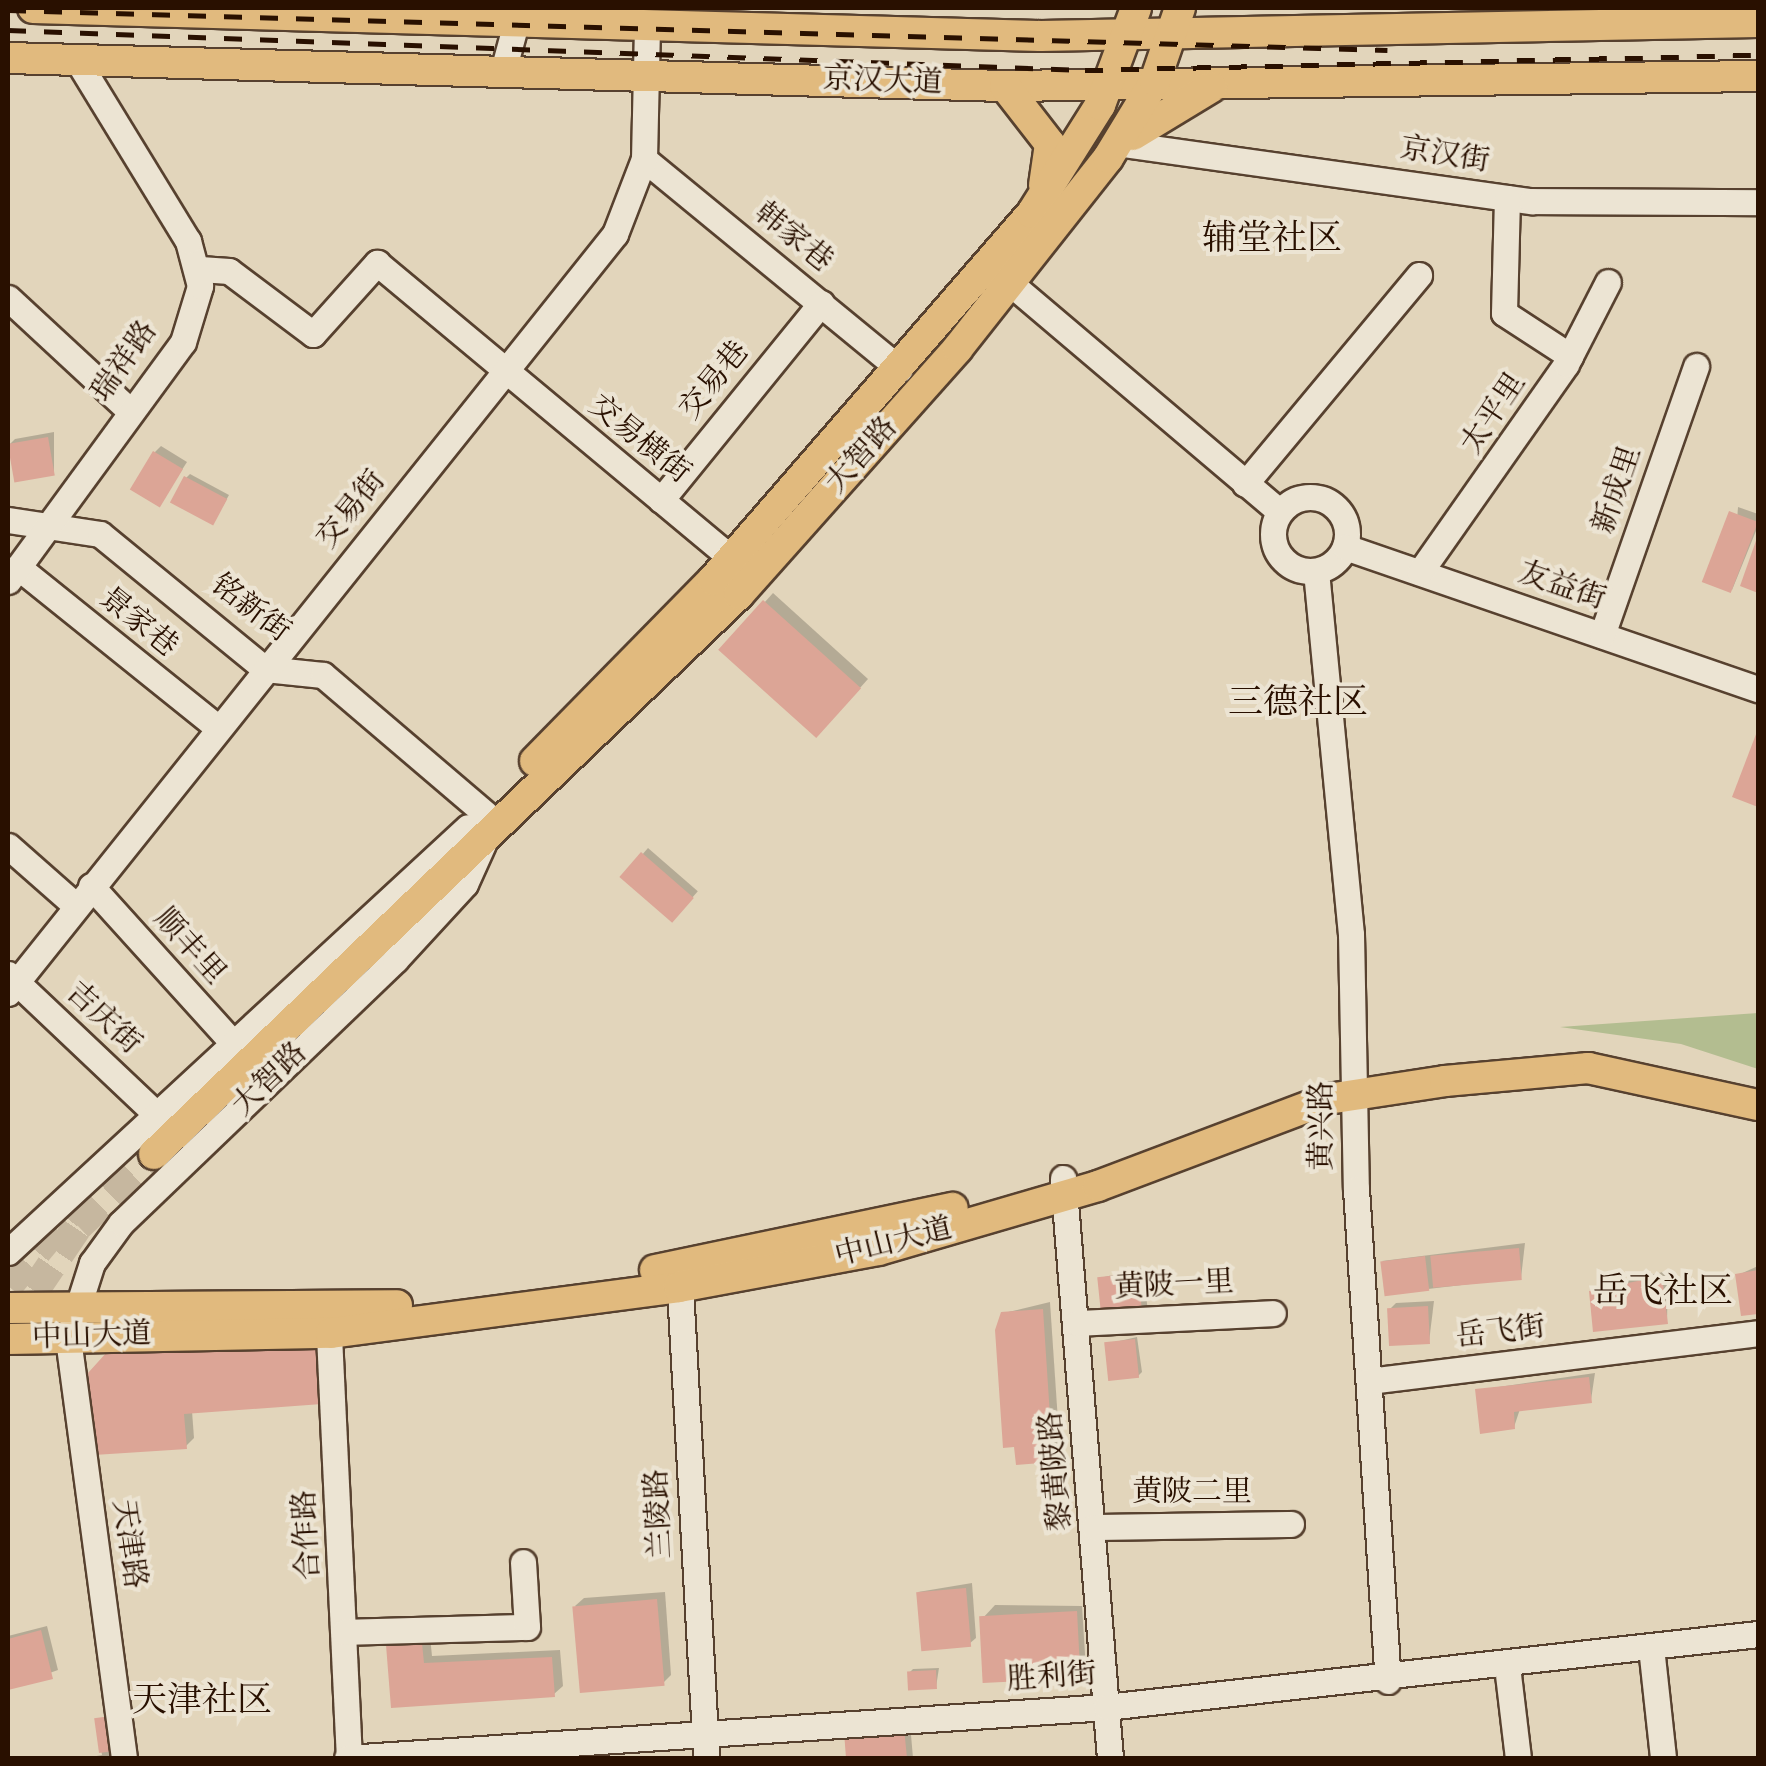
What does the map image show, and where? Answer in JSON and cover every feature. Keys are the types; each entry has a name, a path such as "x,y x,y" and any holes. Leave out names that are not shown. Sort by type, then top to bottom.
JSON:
{"main road":[{"name":"京汉大道","path":"33,8 517,16 647,28 1047,36 1124,16"},
{"path":"1124,16 1177,20 1758,22"},
{"name":"大智路","path":"151,1135 481,824 732,559 900,370 1032,213 1109,84 1124,16"},
{"name":"大智路","path":"151,1135 235,1046 739,594 1010,283 1108,158 1155,81 1177,20"},
{"name":"京汉大道","path":"8,58 1004,86 1758,76"},
{"path":"1124,144 1158,113 1235,80"},
{"path":"1004,86 1050,144 1032,213"},
{"name":"中山大道","path":"8,1339 329,1321 679,1276 1065,1187 1357,1085 1574,1050 1651,1055 1758,1086"},
{"name":"中山大道","path":"1357,1085 1588,1068 1758,1105"},
{"name":"中山大道","path":"8,1308 329,1321"}],"street":[{"path":"504,71 517,16"},
{"name":"交易街","path":"10,982 84,896 615,234 644,158 647,28"},
{"path":"76,60 200,268"},
{"name":"京汉街","path":"1124,144 1507,198 1758,202"},
{"name":"韩家巷","path":"644,158 900,370"},
{"path":"1507,198 1504,313 1570,356"},
{"name":"交易横街","path":"200,268 228,271 314,334 377,263 732,559"},
{"name":"瑞祥路","path":"12,574 183,342 200,268"},
{"path":"1245,484 1419,275"},
{"name":"太平里","path":"1420,572 1570,356 1608,282"},
{"path":"1010,283 1279,512"},
{"path":"8,298 130,411"},
{"name":"交易巷","path":"661,500 820,303"},
{"name":"新成里","path":"1602,636 1696,366"},
{"path":"1304,496 1330,502 1345,521 1345,547 1316,571 1293,568 1275,549 1279,512 1304,496"},
{"name":"铭新街","path":"8,520 100,534 266,670 324,675 481,824"},
{"name":"友益街","path":"1345,547 1758,690"},
{"name":"黄兴路","path":"1316,571 1357,1085 1369,1381 1388,1681"},
{"name":"景家巷","path":"12,574 218,728"},
{"name":"大智路","path":"68,1338 92,1263 120,1222 395,960 465,884 481,824"},
{"name":"顺丰里","path":"8,846 84,896 235,1046"},
{"name":"吉庆街","path":"10,982 151,1135"},
{"name":"大智路","path":"8,1252 151,1135"},
{"name":"黎黄陂路","path":"1065,1187 1110,1758"},
{"name":"兰陵路","path":"679,1276 706,1758"},
{"name":"黄陂一里","path":"1078,1324 1273,1314"},
{"name":"合作路","path":"329,1321 348,1758"},
{"name":"岳飞街","path":"1369,1381 1758,1333"},
{"name":"天津路","path":"68,1338 124,1758"},
{"name":"黄陂二里","path":"1094,1527 1290,1524"},
{"path":"344,1632 527,1626 523,1562"},
{"name":"胜利街","path":"348,1758 1106,1707 1388,1681 1758,1634"},
{"path":"1650,1647 1663,1758"},
{"path":"1507,1666 1518,1758"}],"green space":[{"path":"1758,1013 1758,1069 1681,1044 1560,1027"}],"building":[{"path":"48,437 55,475 14,483 8,444"},
{"path":"153,451 183,469 160,508 130,490"},
{"path":"184,476 227,499 213,525 170,502"},
{"path":"1729,511 1758,522 1731,593 1702,582"},
{"path":"1758,535 1758,593 1740,586"},
{"path":"763,600 861,688 816,738 718,650"},
{"path":"1758,729 1758,807 1732,797"},
{"path":"641,852 694,898 672,923 619,877"},
{"path":"1519,1248 1522,1280 1433,1288 1430,1256"},
{"path":"1425,1256 1429,1291 1385,1296 1380,1261"},
{"path":"1758,1270 1758,1314 1741,1316 1735,1274"},
{"path":"1138,1273 1144,1329 1103,1333 1097,1277"},
{"path":"1662,1276 1668,1324 1593,1332 1589,1291"},
{"path":"1428,1306 1430,1344 1389,1346 1387,1308"},
{"path":"1043,1309 1053,1462 1016,1465 1014,1447 1003,1448 995,1330 1001,1312"},
{"path":"1135,1339 1139,1378 1108,1381 1104,1342"},
{"path":"319,1344 322,1404 184,1414 187,1449 94,1455 88,1373 107,1352"},
{"path":"1589,1377 1592,1403 1514,1412 1515,1429 1480,1434 1475,1389"},
{"path":"966,1588 971,1647 921,1651 916,1592"},
{"path":"657,1599 665,1686 580,1693 572,1606"},
{"path":"1077,1611 1081,1678 983,1683 979,1616"},
{"path":"41,1630 53,1679 8,1690 8,1639"},
{"path":"422,1643 424,1663 552,1657 555,1697 391,1708 386,1645"},
{"path":"936,1670 937,1689 908,1690 907,1672"},
{"path":"111,1716 116,1751 99,1753 94,1718"},
{"path":"904,1728 907,1758 846,1758 844,1732"}],"tunnel":[{"path":"9,1328 78,1226 154,1154"},
{"path":"8,1286 71,1210"}],"railway":[{"path":"8,10 1387,50"},
{"path":"8,30 1085,70 1758,55"}],"district":[{"name":"辅堂社区","path":"1272,240"},
{"name":"三德社区","path":"1298,704"},
{"name":"岳飞社区","path":"1663,1293"},
{"name":"天津社区","path":"202,1702"}]}
